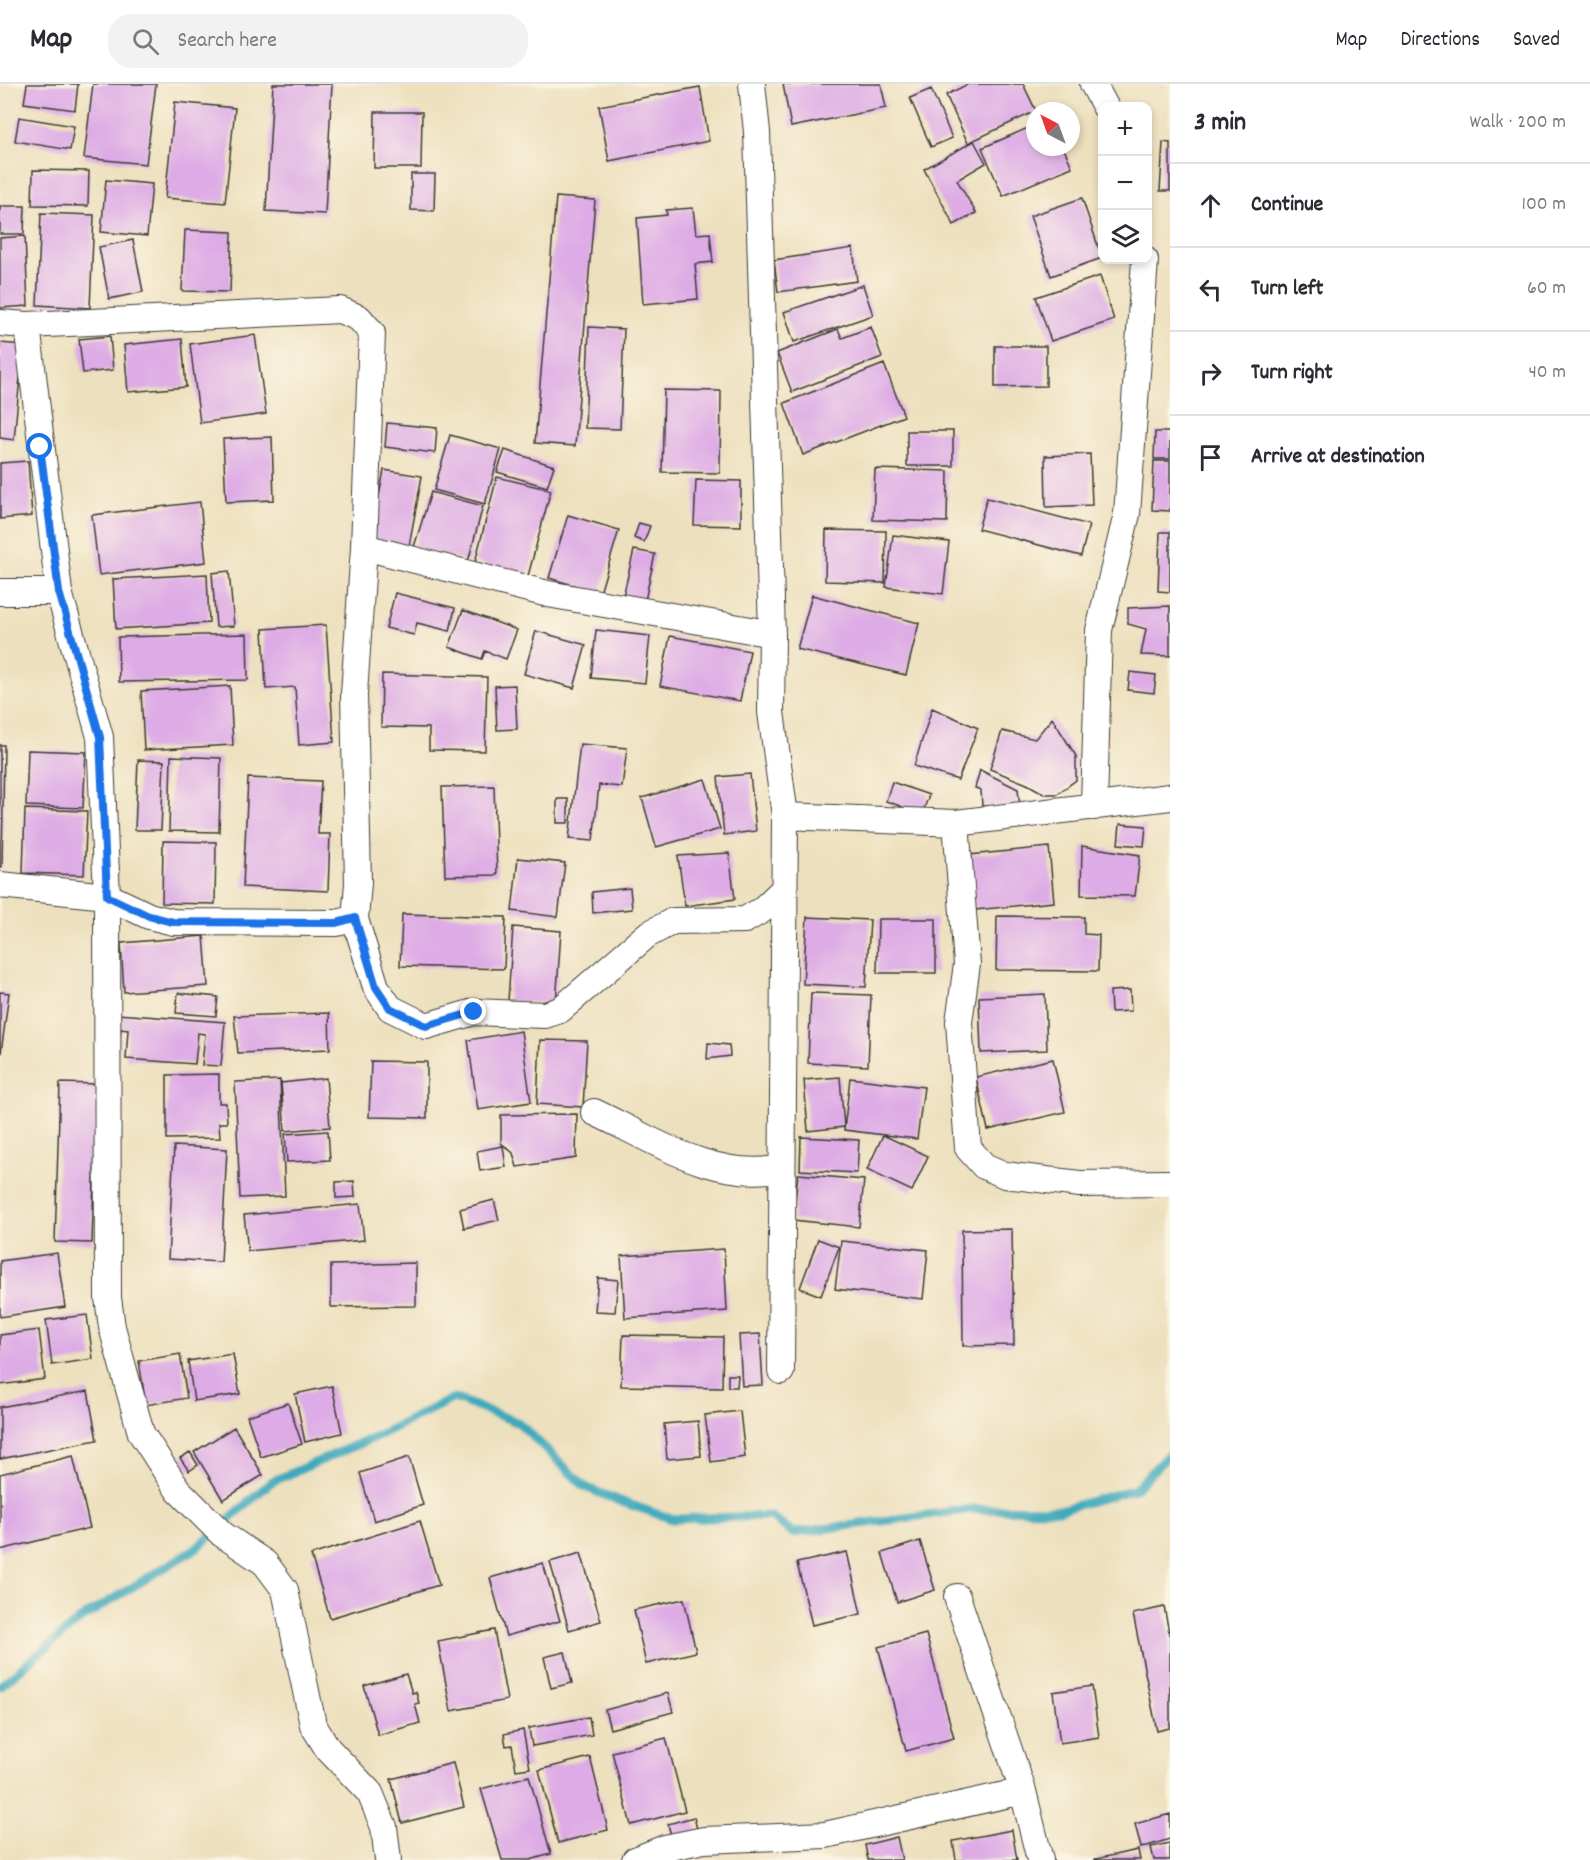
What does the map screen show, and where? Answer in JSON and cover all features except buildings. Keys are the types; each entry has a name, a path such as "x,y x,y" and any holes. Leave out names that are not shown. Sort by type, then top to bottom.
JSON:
{"street":[{"path":"752,84 758,144 772,634 771,712 785,816 781,1371"},
{"path":"1093,84 1103,102"},
{"path":"1094,807 1099,630 1127,514 1145,264"},
{"path":"0,322 27,325 340,310 359,318 372,333 364,548 354,694 358,883 355,918 376,987 390,1008 426,1026 474,1012 545,1015 560,1010 647,935 673,921 745,920 762,910 784,889"},
{"path":"27,325 59,592 100,737 107,896 108,1298 112,1327 141,1432 177,1490 222,1534 265,1563 285,1590 314,1725 328,1749 370,1793 384,1827 388,1860"},
{"path":"364,548 548,594 772,634"},
{"path":"0,592 59,592"},
{"path":"785,816 956,823 1170,797"},
{"path":"956,823 967,964 959,1022 968,1148 984,1166 1005,1175 1080,1184 1170,1183"},
{"path":"0,885 107,896 149,916 173,922 336,923 355,918"},
{"path":"594,1112 671,1151 709,1165 758,1173 782,1168"},
{"path":"957,1598 1023,1791 1040,1860"},
{"path":"635,1860 665,1848 704,1840 825,1835 1023,1791"}],"waterway":[{"path":"0,1686 82,1618 198,1547 271,1482 379,1435 454,1398 519,1423 585,1487 625,1503 672,1519 770,1516 793,1533 972,1509 1059,1510 1135,1489 1170,1453"}],"route":[{"path":"40,447 59,592 100,737 107,896 149,916 173,922 336,923 355,918 376,987 390,1008 426,1026 474,1012"}]}
